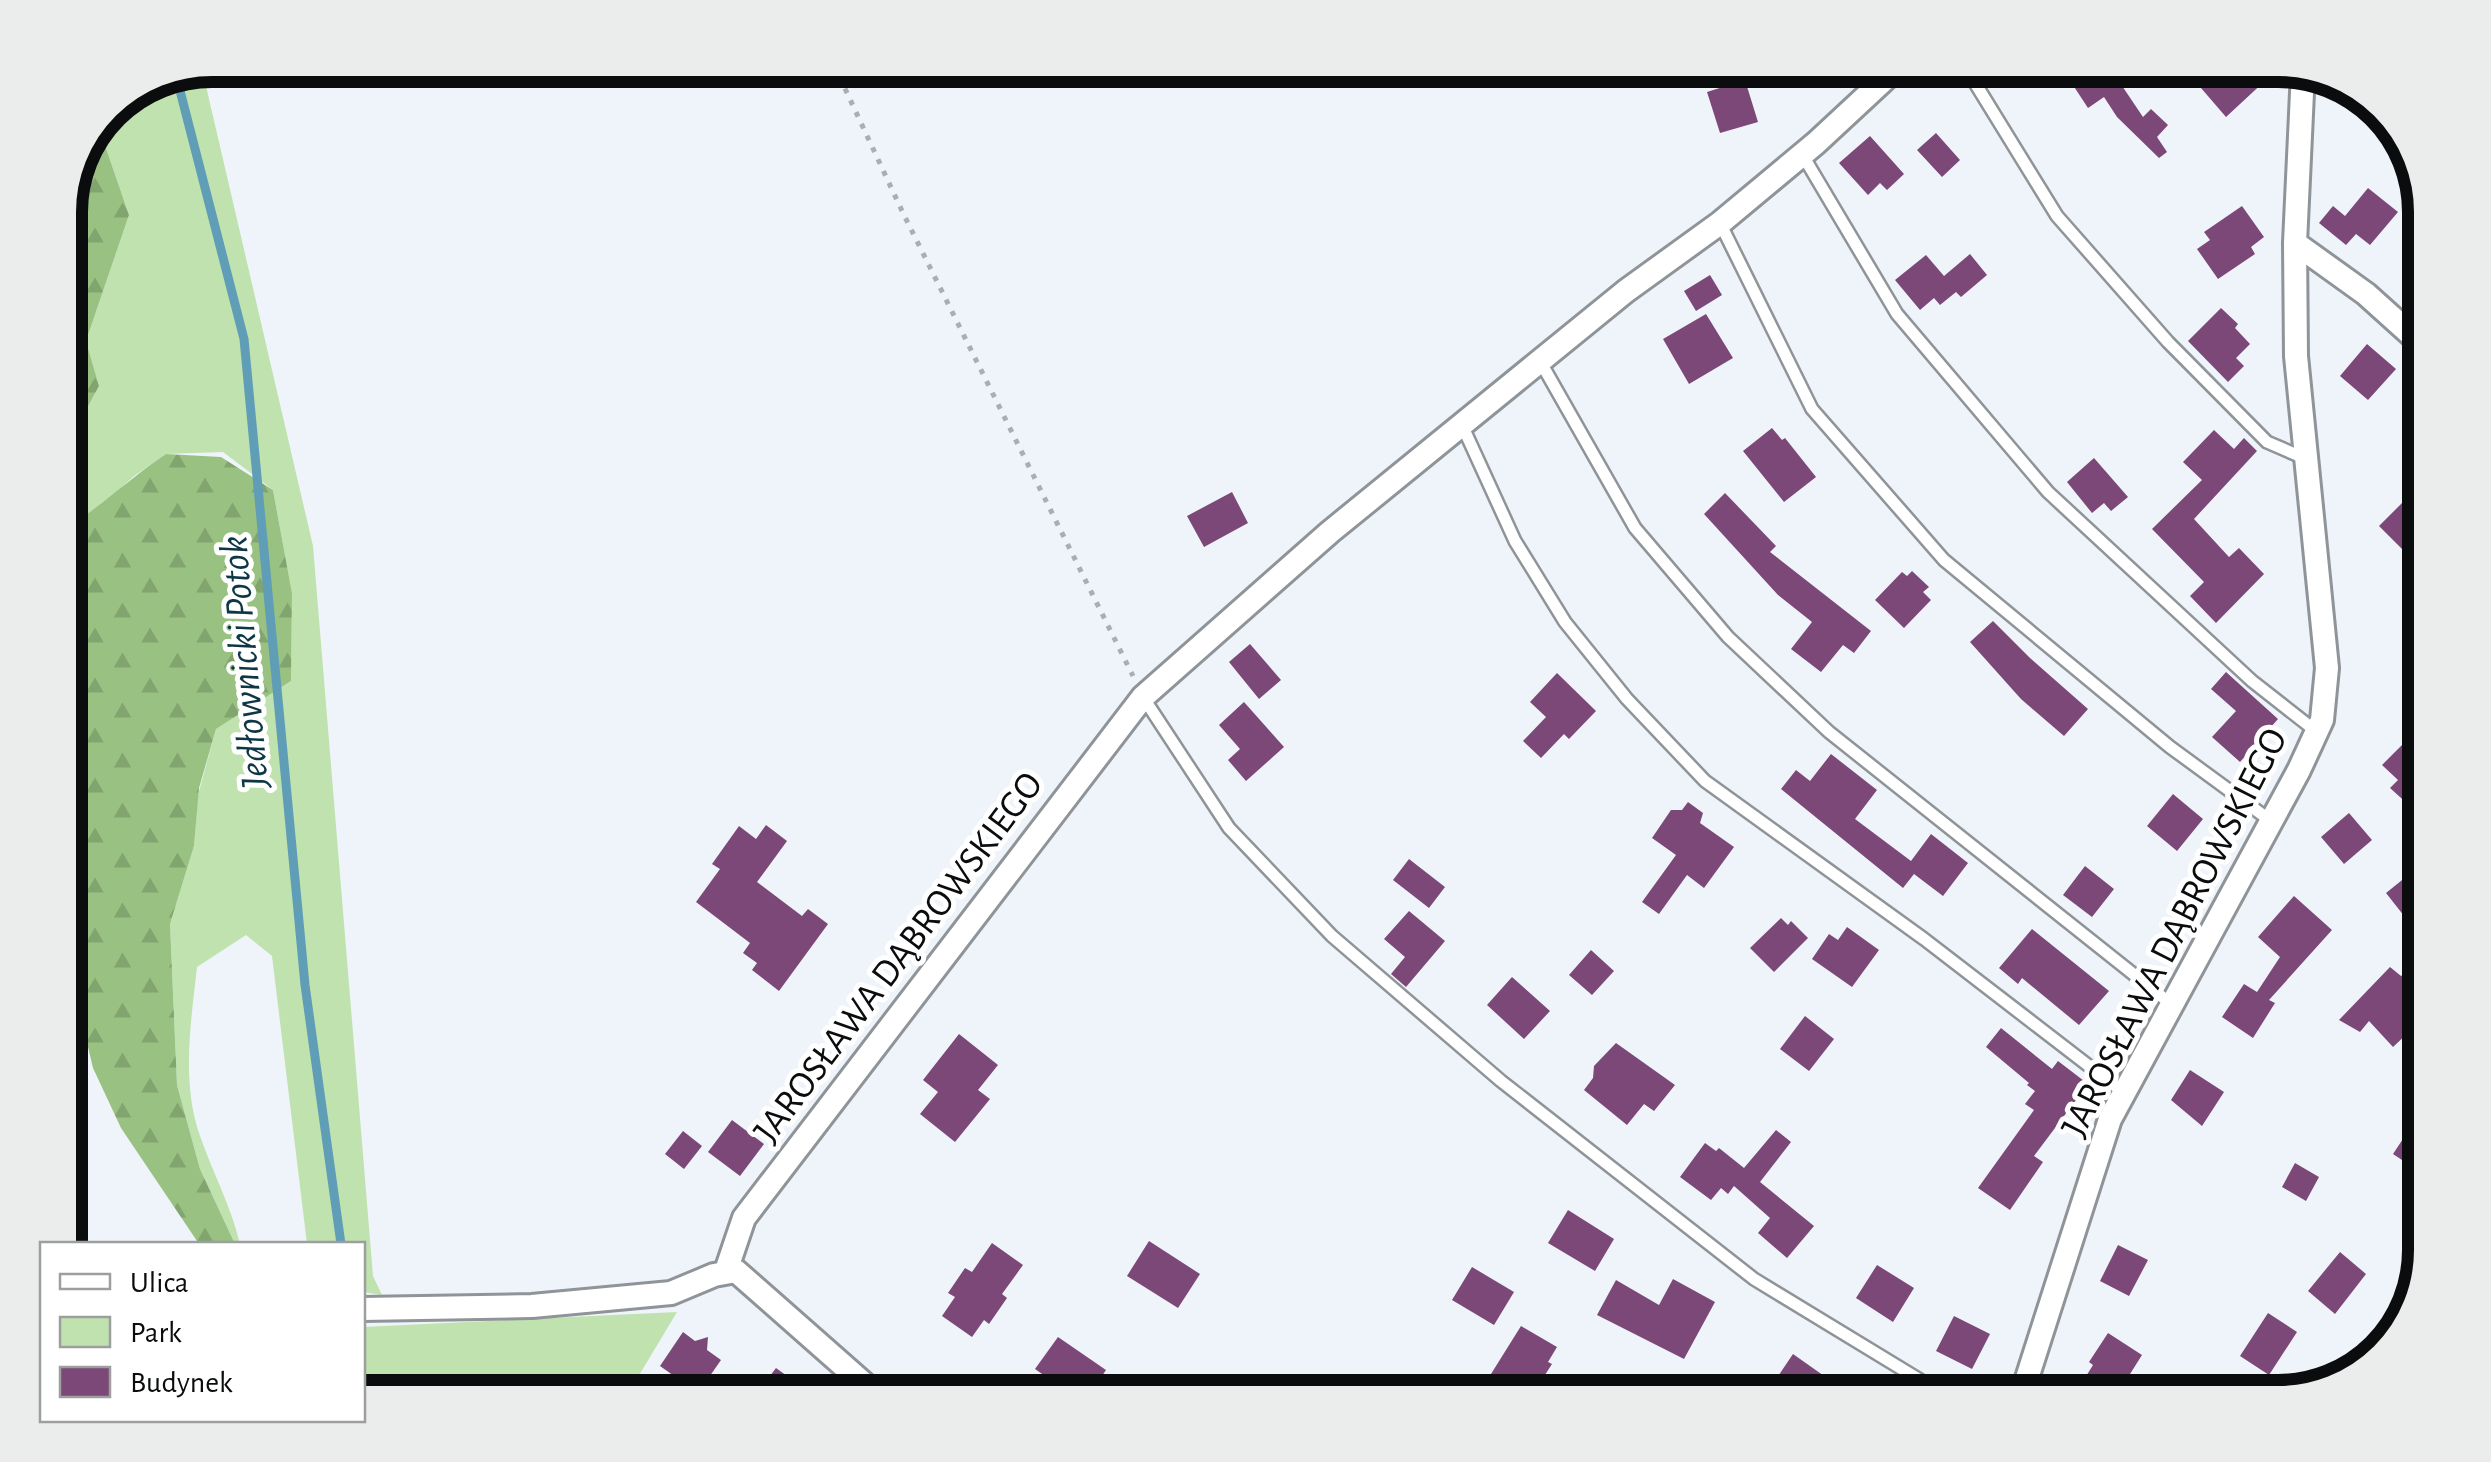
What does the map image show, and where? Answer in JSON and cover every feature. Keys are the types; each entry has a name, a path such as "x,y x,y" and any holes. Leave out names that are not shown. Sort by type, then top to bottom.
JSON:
{"street":[{"name":"JAROSŁAWA DĄBROWSKIEGO","path":"726,1271 744,1218 1144,696 1330,532 1626,290 1720,224 1881,82"},
{"name":"JAROSŁAWA DĄBROWSKIEGO","path":"2026,1380 2110,1119 2322,720 2327,668 2296,356 2295,243 2302,85"},
{"path":"2295,243 2366,294 2408,332"},
{"path":"365,1309 532,1306 671,1293 726,1271 736,1272 861,1380"}],"lane":[{"path":"1975,82 2058,216 2168,342 2266,442 2304,458"},
{"path":"1802,154 1897,314 2048,492 2252,680 2317,732"},
{"path":"1720,224 1812,408 1944,560 2170,748 2271,821"},
{"path":"1540,361 1635,528 1728,637 1829,732 2170,1004"},
{"path":"1462,424 1515,541 1565,622 1626,699 1706,781 1924,939 2124,1093"},
{"path":"1144,696 1229,828 1346,948 1501,1081 1754,1279 1920,1380"}],"path":[{"path":"842,82 1144,696"}],"green space":[{"path":"205,83 313,546 373,1276 382,1295 365,1292 365,1242 307,1242 272,956 246,935 197,967 189,1052 194,1115 239,1242 234,1242 200,1169 177,1085 170,924 194,846 198,795 216,729 291,681 292,593 273,490 223,452 166,454 83,518 83,416 99,386 86,341 129,215 104,142 127,115 147,100 163,92"},
{"path":"104,142 129,215 86,341 99,386 83,416 83,204 87,179"},
{"path":"166,454 221,457 273,490 292,593 291,681 216,729 199,788 194,846 170,924 177,1085 200,1169 234,1242 198,1242 121,1128 93,1068 83,1026 83,517"},
{"path":"677,1312 636,1380 365,1380 365,1327"}],"building":[{"path":"1746,82 1758,122 1720,133 1707,92"},
{"path":"2071,82 2119,82 2143,117 2151,109 2168,125 2157,137 2167,152 2159,158 2117,117 2104,97 2088,108"},
{"path":"2208,82 2264,82 2226,117 2201,88"},
{"path":"1936,133 1960,160 1942,177 1917,150"},
{"path":"1870,136 1904,174 1887,190 1880,183 1868,195 1839,163"},
{"path":"2368,188 2398,212 2370,245 2356,234 2346,245 2319,223 2333,206 2345,216"},
{"path":"2242,206 2264,237 2251,247 2255,254 2218,279 2197,249 2210,240 2204,232"},
{"path":"1970,254 1987,275 1961,297 1956,292 1940,305 1934,298 1920,310 1895,280 1926,255 1944,276"},
{"path":"1710,275 1722,295 1696,311 1684,291"},
{"path":"2221,308 2238,324 2235,328 2250,344 2236,358 2244,366 2228,382 2188,341"},
{"path":"1706,314 1733,358 1689,384 1663,339"},
{"path":"2367,344 2396,369 2368,400 2340,376"},
{"path":"1772,428 1816,477 1784,502 1743,451"},
{"path":"2214,430 2234,449 2244,438 2257,451 2194,519 2229,557 2239,548 2264,574 2216,623 2190,596 2204,582 2152,529 2202,480 2183,462"},
{"path":"2094,458 2128,497 2111,511 2104,503 2092,513 2067,482"},
{"path":"1232,492 1248,523 1204,547 1187,516"},
{"path":"1725,493 1776,546 1770,552 1871,631 1854,653 1843,645 1821,672 1791,649 1812,622 1778,595 1704,514"},
{"path":"2405,500 2408,549 2405,552 2379,526"},
{"path":"1912,571 1929,587 1923,592 1931,600 1904,628 1875,600 1902,572 1907,576"},
{"path":"1993,621 2088,709 2064,736 2021,699 1970,642"},
{"path":"1250,644 1281,680 1259,699 1229,662"},
{"path":"2226,672 2278,719 2240,762 2212,737 2236,711 2211,689"},
{"path":"1557,673 1596,711 1569,739 1564,734 1541,758 1523,741 1546,717 1530,702"},
{"path":"1244,702 1284,747 1246,781 1228,760 1240,749 1219,725"},
{"path":"2408,739 2408,804 2390,788 2398,780 2382,765"},
{"path":"1831,754 1877,790 1855,819 1911,861 1931,834 1968,863 1943,896 1914,874 1903,888 1781,789 1796,770 1810,781"},
{"path":"2173,794 2203,819 2177,851 2147,826"},
{"path":"1688,802 1703,813 1700,823 1734,847 1704,888 1687,875 1659,914 1642,902 1676,855 1652,838 1671,810 1682,810"},
{"path":"2349,813 2372,840 2344,864 2321,837"},
{"path":"766,825 787,841 757,882 802,916 808,909 828,924 779,991 752,970 757,963 743,953 750,943 696,902 720,869 712,864 739,826 756,839"},
{"path":"1409,859 1445,887 1429,908 1393,880"},
{"path":"2085,866 2114,889 2092,917 2063,895"},
{"path":"2408,875 2408,921 2386,893"},
{"path":"2294,896 2332,930 2269,1000 2275,1003 2253,1038 2222,1017 2244,984 2257,992 2280,957 2258,937"},
{"path":"1409,911 1445,941 1406,987 1391,974 1405,957 1384,939"},
{"path":"1781,918 1788,925 1791,921 1808,938 1774,972 1750,948"},
{"path":"1847,927 1879,950 1852,987 1812,959 1829,934 1838,940"},
{"path":"2032,929 2109,991 2079,1025 2022,978 2018,984 1999,968"},
{"path":"1591,950 1614,971 1592,995 1569,975"},
{"path":"2390,967 2401,976 2408,970 2408,1033 2393,1047 2369,1021 2360,1032 2339,1020"},
{"path":"1512,977 1550,1011 1524,1039 1487,1005"},
{"path":"1805,1016 1834,1039 1809,1071 1780,1049"},
{"path":"2001,1028 2052,1069 2058,1061 2088,1084 2034,1156 2043,1162 2010,1210 1978,1188 2034,1110 2025,1104 2035,1091 2029,1083 1986,1047"},
{"path":"959,1034 998,1065 978,1090 990,1099 955,1142 920,1114 938,1092 923,1080"},
{"path":"1616,1043 1675,1085 1654,1111 1644,1104 1627,1125 1584,1090 1593,1078 1594,1066"},
{"path":"2190,1070 2224,1092 2202,1126 2171,1100"},
{"path":"732,1120 764,1144 740,1176 708,1152"},
{"path":"1776,1130 1791,1142 1760,1182 1814,1226 1787,1258 1758,1233 1770,1218 1734,1186 1728,1194 1721,1188 1711,1200 1680,1177 1705,1143 1716,1151 1719,1148 1744,1168"},
{"path":"683,1131 702,1146 684,1169 665,1154"},
{"path":"2408,1131 2408,1164 2393,1154"},
{"path":"2295,1163 2319,1177 2306,1201 2282,1187"},
{"path":"1568,1210 1614,1239 1595,1271 1548,1243"},
{"path":"1149,1241 1200,1274 1178,1308 1127,1276"},
{"path":"992,1243 1023,1265 1002,1294 1007,1298 989,1324 984,1320 972,1337 942,1316 955,1297 948,1293 965,1268 972,1272"},
{"path":"2118,1245 2148,1260 2129,1296 2100,1281"},
{"path":"2340,1252 2366,1274 2335,1314 2308,1291"},
{"path":"1877,1265 1914,1288 1893,1322 1856,1298"},
{"path":"1472,1267 1514,1292 1494,1325 1452,1300"},
{"path":"1673,1279 1715,1302 1684,1359 1597,1315 1616,1280 1659,1305"},
{"path":"2268,1313 2297,1332 2269,1375 2240,1356"},
{"path":"1954,1316 1990,1334 1972,1369 1936,1351"},
{"path":"1521,1326 1557,1347 1542,1380 1501,1380 1491,1374"},
{"path":"683,1332 695,1341 708,1337 707,1350 721,1360 707,1380 680,1380 660,1366"},
{"path":"2108,1333 2142,1355 2126,1380 2084,1380 2093,1365 2089,1362"},
{"path":"1058,1337 1106,1370 1099,1380 1051,1380 1035,1369"},
{"path":"1793,1354 1827,1378 1826,1380 1775,1380"},
{"path":"776,1368 793,1380 767,1380"}],"waterway":[{"name":"Jedłownicki Potok","path":"179,87 244,339 305,985 341,1242"}]}
